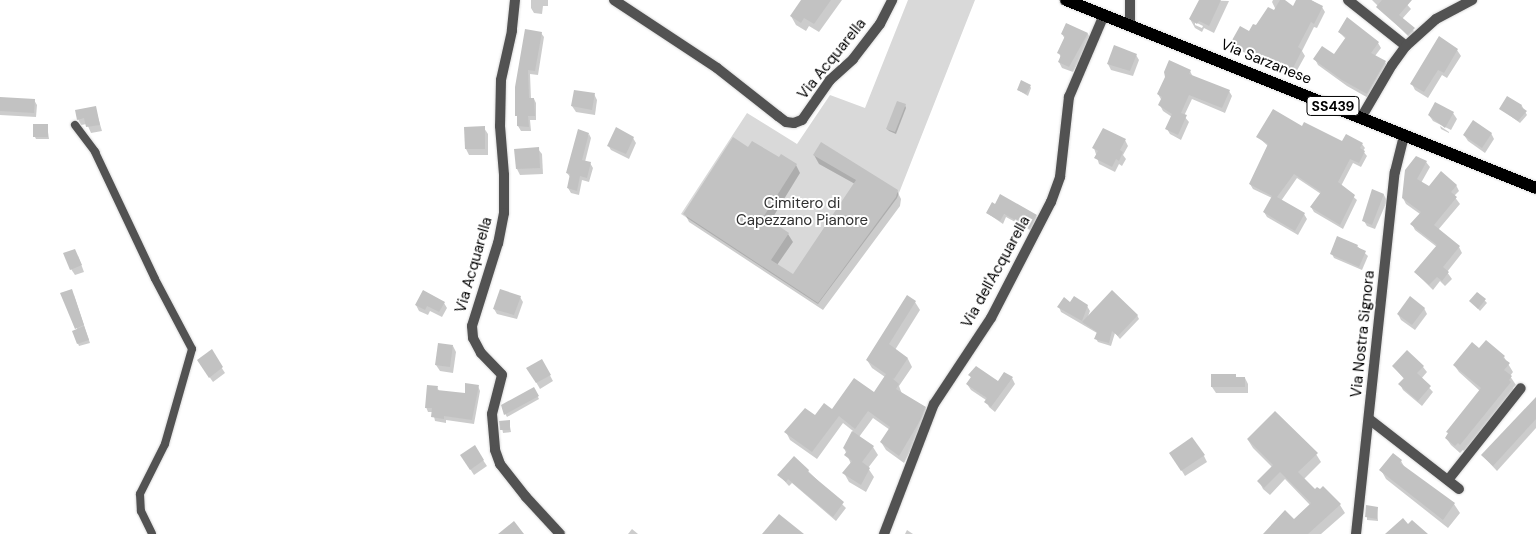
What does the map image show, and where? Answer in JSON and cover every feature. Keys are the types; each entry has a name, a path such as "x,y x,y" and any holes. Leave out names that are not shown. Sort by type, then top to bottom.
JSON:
{"main road":[{"name":"Via Sarzanese","path":"1066,0 1130,24 1404,137 1536,188"}],"street":[{"name":"Via Acquarella","path":"515,0 512,31 501,80 500,126 504,175 504,213 498,244 472,326 473,338 481,353 502,375 492,414 495,450 498,457 526,497 560,534"},
{"name":"Via Acquarella","path":"614,0 710,63 786,122 794,123 802,120 830,80 853,58 880,24 892,0"},
{"path":"1130,0 1130,24"},
{"path":"1348,0 1406,46"},
{"path":"1361,118 1392,65 1406,46 1436,19 1472,0"},
{"name":"Via dell'Acquarella","path":"884,534 934,404 991,318 1051,202 1060,177 1069,97 1104,15"},
{"name":"Via Nostra Signora","path":"1356,534 1395,172 1404,137"},
{"path":"1448,480 1521,388"},
{"path":"1369,419 1459,489"}],"lane":[{"path":"76,126 95,152 155,279 192,349 165,444 140,494 141,511 152,534"}],"green space":[{"name":"Cimitero di Capezzano Pianore","path":"908,0 975,0 897,198 818,304 681,214 747,113 797,144 830,95 865,108"}],"building":[{"path":"801,0 831,0 814,24 804,18 801,23 790,16"},
{"path":"1199,0 1221,0 1209,26 1199,21 1197,24 1189,19"},
{"path":"1280,0 1285,0 1293,6 1296,0 1311,0 1323,6 1314,24 1311,22 1298,47 1302,50 1292,70 1287,68 1286,70 1231,42 1240,26 1249,31 1253,24 1256,25 1268,7 1274,10"},
{"path":"1382,0 1412,0 1399,15 1415,28 1408,35 1376,7"},
{"path":"1347,17 1379,42 1371,53 1386,61 1367,94 1342,80 1313,59 1322,46 1334,54 1346,37 1338,32"},
{"path":"1066,23 1088,33 1069,67 1058,62 1061,55 1057,53 1065,36 1061,34"},
{"path":"525,29 542,32 535,71 528,70 529,98 534,98 535,116 528,116 529,127 517,126 517,116 515,116 515,87"},
{"path":"1439,36 1458,49 1444,73 1438,70 1424,92 1410,84"},
{"path":"1114,45 1137,54 1130,71 1107,64"},
{"path":"1169,60 1191,70 1189,74 1230,90 1222,108 1189,95 1181,113 1187,115 1178,135 1165,129 1172,114 1158,105 1162,97 1157,94 1165,77 1164,72"},
{"path":"1021,80 1031,85 1026,94 1017,90"},
{"path":"574,90 595,93 592,110 571,106"},
{"path":"1507,96 1522,105 1521,107 1527,111 1518,121 1499,109"},
{"path":"0,97 35,99 34,113 0,111"},
{"path":"897,101 906,104 895,132 886,129"},
{"path":"1435,102 1454,112 1445,128 1428,115"},
{"path":"96,106 100,125 86,127 84,118 77,120 75,110"},
{"path":"1273,109 1302,126 1304,122 1342,141 1346,134 1363,143 1360,148 1365,151 1359,163 1350,159 1338,182 1355,195 1340,225 1310,207 1321,192 1294,174 1277,197 1305,213 1295,231 1263,212 1272,196 1249,184 1268,144 1256,137"},
{"path":"1473,120 1492,133 1482,148 1463,135"},
{"path":"33,124 48,124 48,137 33,137"},
{"path":"485,126 485,149 465,149 464,127"},
{"path":"616,127 634,137 626,154 607,146"},
{"path":"1103,128 1126,139 1120,150 1123,152 1119,161 1116,159 1112,167 1094,158 1098,151 1092,148"},
{"path":"578,129 589,133 582,160 591,162 587,178 580,176 577,191 567,188 570,174 566,173"},
{"path":"733,137 748,147 752,141 779,157 781,154 797,164 764,216 789,233 771,260 793,274 856,180 813,155 821,142 898,190 896,197 818,303 683,214"},
{"path":"539,147 540,168 516,169 514,149"},
{"path":"1416,156 1427,161 1417,179 1429,186 1441,171 1457,185 1451,192 1457,197 1434,225 1460,246 1443,267 1449,272 1442,281 1437,277 1429,285 1414,272 1437,245 1410,224 1421,212 1402,198 1405,170"},
{"path":"1372,189 1384,194 1372,225 1362,221"},
{"path":"1000,194 1037,215 1030,228 1004,214 1000,221 986,213 992,202 995,204"},
{"path":"1337,236 1358,245 1357,247 1366,251 1359,267 1330,254"},
{"path":"75,249 82,265 70,270 63,253"},
{"path":"72,289 84,325 75,329 60,293"},
{"path":"500,289 521,296 514,315 493,309"},
{"path":"423,290 445,302 439,312 427,306 425,310 415,305"},
{"path":"1112,290 1138,315 1118,336 1112,331 1109,343 1094,339 1097,332 1082,322"},
{"path":"1477,292 1486,299 1478,309 1469,301"},
{"path":"907,295 916,301 889,344 908,358 894,379 892,378 899,384 896,389 926,407 899,456 880,442 890,427 868,411 855,429 839,416 812,452 784,432 805,408 815,415 824,403 832,409 854,378 874,392 886,374 866,360"},
{"path":"1074,296 1088,305 1082,321 1057,307 1064,297 1070,302"},
{"path":"1410,296 1425,308 1412,325 1397,314"},
{"path":"84,326 89,340 77,344 72,331"},
{"path":"1486,340 1505,356 1503,358 1510,363 1504,370 1512,376 1509,380 1511,382 1460,445 1458,443 1455,446 1445,438 1448,433 1446,432 1481,388 1453,365 1472,342 1479,348"},
{"path":"438,343 453,345 450,367 435,365"},
{"path":"212,349 223,367 209,378 197,360"},
{"path":"1407,350 1424,366 1417,373 1431,386 1418,401 1398,384 1404,378 1392,366"},
{"path":"542,359 551,375 536,383 526,368"},
{"path":"976,366 998,381 1004,372 1013,377 991,407 984,402 987,398 966,384 971,377 968,375"},
{"path":"1211,374 1236,374 1236,377 1245,377 1245,387 1211,387"},
{"path":"465,383 479,385 472,420 444,416 444,419 431,417 432,408 425,408 427,385 438,386 437,390 465,393"},
{"path":"534,387 539,396 504,415 501,405"},
{"path":"1536,397 1536,419 1493,466 1481,455"},
{"path":"1275,411 1318,453 1298,472 1315,489 1317,487 1320,489 1323,486 1341,504 1308,534 1263,534 1285,510 1294,519 1311,503 1280,472 1264,488 1257,481 1273,465 1247,439"},
{"path":"510,420 510,430 500,430 499,421"},
{"path":"852,431 874,446 862,462 870,468 861,485 842,473 852,461 844,455 847,451 843,448"},
{"path":"1192,437 1205,455 1181,471 1169,453"},
{"path":"475,445 484,460 470,470 460,455"},
{"path":"1393,453 1402,460 1400,463 1455,503 1443,520 1379,470"},
{"path":"794,456 809,470 808,472 844,502 833,517 788,479 786,482 777,475"},
{"path":"1366,505 1378,507 1377,519 1365,517"},
{"path":"779,514 804,534 762,534"},
{"path":"1403,518 1408,524 1412,520 1428,534 1385,534"},
{"path":"514,521 524,534 498,534"}]}
